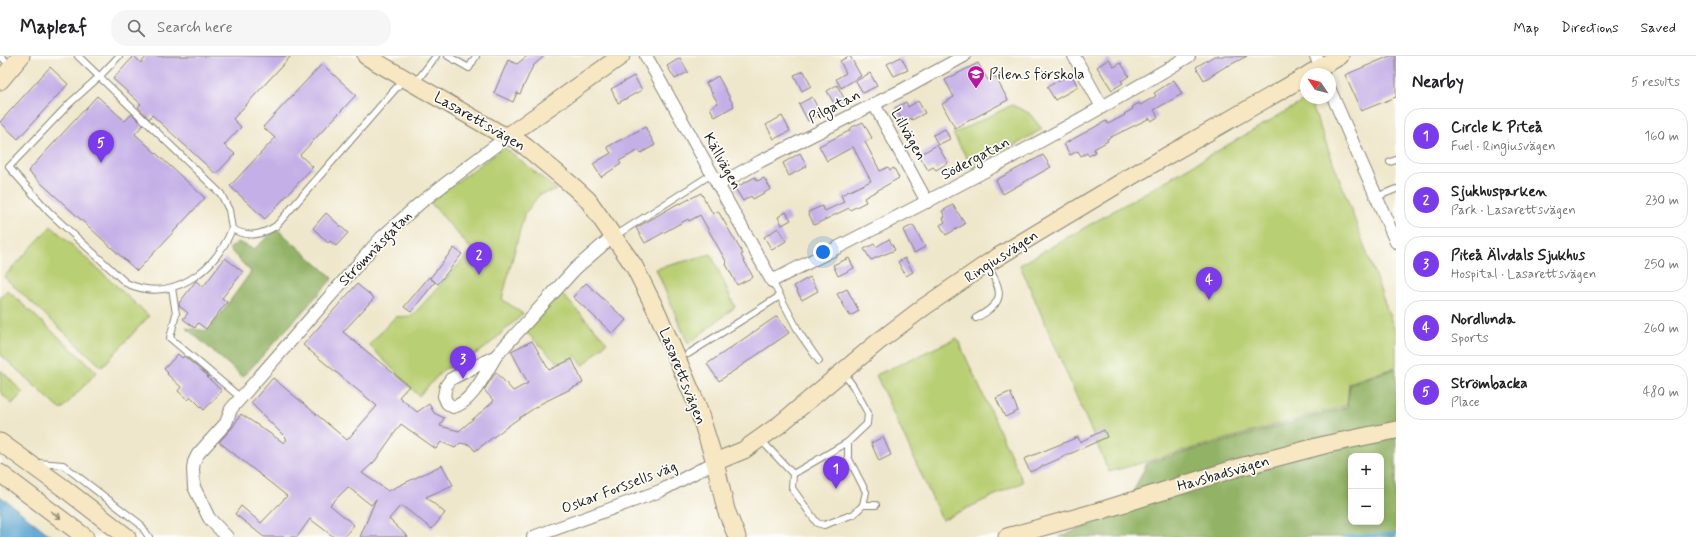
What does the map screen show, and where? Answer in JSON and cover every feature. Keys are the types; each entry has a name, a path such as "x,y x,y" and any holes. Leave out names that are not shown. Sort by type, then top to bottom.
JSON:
{"street":[{"name":"Lasarettsvägen","path":"366,56 526,147 574,187 591,204 634,266 658,314 697,405 715,462 724,502 737,537"},
{"name":"Källvägen","path":"646,56 772,282"},
{"path":"1074,56 1102,107"},
{"name":"Södergatan","path":"772,282 927,202 1102,107 1189,56"},
{"name":"Ringiusvägen","path":"1319,68 1340,56"},
{"name":"Strömnäsgatan","path":"227,537 209,518 194,487 194,462 198,454 226,423 231,409 381,238 420,203 616,57"},
{"name":"Pilgatan","path":"715,180 761,161 874,104 961,57"},
{"path":"0,81 11,60"},
{"name":"Ringiusvägen","path":"715,462 744,450 760,439 779,425 878,342 924,307 986,264 1089,201 1300,79"},
{"name":"Lillvägen","path":"874,104 927,202"},
{"path":"1336,104 1396,242"},
{"path":"496,356 451,379 446,386 444,396 447,403 453,407 460,406 469,398 496,356 570,274 613,236"},
{"name":"Havsbadsvägen","path":"1007,537 1052,525 1240,466 1328,444 1396,430"},
{"path":"0,442 130,535"},
{"name":"Oskar Forssells väg","path":"533,537 660,491 715,462"},
{"path":"0,473 85,537"},
{"name":"Lasarettsvägen","path":"724,502 726,537"},
{"name":"Havsbadsvägen","path":"1030,537 1052,525"}],"lane":[{"path":"78,56 100,76 220,194 229,210 232,229 219,255 205,270 193,279 172,288 152,290 136,288 126,283 49,212 8,168 70,103 100,76 119,56"},
{"path":"232,229 241,234 251,236 264,233 276,226 410,81 436,56"},
{"path":"448,56 468,68 476,56"},
{"path":"613,236 715,180"},
{"path":"1376,196 1396,189"},
{"path":"976,318 989,312 999,298 999,286 986,264"},
{"path":"772,282 800,334 819,361"},
{"path":"172,288 176,314 170,338 241,398"},
{"path":"688,354 780,296"},
{"path":"793,474 848,442 866,424 868,413 853,386 842,372"},
{"path":"760,439 793,474 792,488 817,523 824,525 854,514 863,505 866,492 848,457 848,442"},
{"path":"29,462 63,465 140,524 149,537"},
{"path":"863,505 876,505"}],"green space":[{"path":"1300,103 1311,104 1396,334 1396,367 1349,383 1347,405 1109,472 1020,265"},
{"path":"1012,105 1029,113 1042,129 974,170 953,134"},
{"path":"504,147 557,190 539,195 524,215 502,299 523,314 485,348 458,365 444,369 419,396 369,345 395,317 412,316 472,250 430,202"},
{"path":"51,226 149,316 102,367 4,277"},
{"path":"277,229 333,278 243,377 186,328 208,331 251,272 229,249 238,242 254,249"},
{"path":"711,254 735,307 688,344 656,269"},
{"path":"7,290 97,372 61,410 0,354 0,298"},
{"path":"560,292 607,342 583,366 575,355 572,359 558,363 525,331"},
{"path":"957,338 1023,482 942,520 876,375"},
{"path":"1396,368 1396,537 1059,537 1123,513 1147,463 1347,407 1350,384"},
{"path":"1,370 23,393 12,404 0,392"}],"water":[{"path":"0,496 46,532 53,537 0,537"}],"building":[{"path":"134,56 141,63 147,56 291,56 233,119 241,127 224,145 235,154 216,174 152,115 149,119 138,107 141,104 113,79"},
{"path":"527,56 544,56 533,66 520,94 517,93 513,102 494,93 508,60 517,64"},
{"path":"849,56 861,76 841,88 836,79 846,73 840,61"},
{"path":"1214,56 1247,56 1228,65 1204,80 1196,67"},
{"path":"1390,56 1396,56 1396,97 1361,111 1345,75"},
{"path":"901,57 908,70 894,76 887,64"},
{"path":"680,58 688,72 675,79 667,66"},
{"path":"1109,59 1114,67 1121,63 1129,76 1121,81 1123,83 1112,90 1097,67"},
{"name":"Pilens förskola","path":"978,63 988,80 995,76 1008,100 955,128 942,104 954,97 945,80"},
{"path":"322,64 356,95 300,155 313,167 265,219 230,186 275,138 263,127"},
{"path":"50,67 68,84 18,139 0,122"},
{"path":"804,71 811,86 802,91 794,75"},
{"path":"870,73 877,86 863,93 856,81"},
{"path":"1071,74 1078,87 1055,100 1047,87"},
{"path":"634,76 642,90 618,103 611,89"},
{"path":"718,76 734,106 715,117 710,108 718,103 706,83"},
{"path":"1174,80 1182,94 1154,110 1158,117 1151,121 1150,118 1107,139 1108,141 1094,149 1095,152 1089,156 1087,153 1081,156 1078,151 1070,155 1064,144 1106,121 1108,124 1125,115 1124,114 1133,109 1132,107 1139,103 1140,105 1156,96 1154,93"},
{"path":"837,85 845,100 835,105 827,91"},
{"path":"97,96 125,121 132,114 143,125 135,134 205,198 137,271 28,171"},
{"path":"812,97 821,114 808,121 799,104"},
{"path":"918,101 925,113 912,120 911,118 904,123 895,108 906,102 908,107"},
{"path":"782,116 790,131 774,139 766,125"},
{"path":"863,122 872,138 865,142 880,171 888,167 890,170 894,168 899,178 864,198 866,202 850,210 849,208 814,225 808,212 822,206 825,211 844,202 841,195 871,181 853,147 827,161 819,146"},
{"path":"645,127 655,145 641,153 639,150 619,161 621,164 601,177 593,164 611,153 607,147"},
{"path":"945,129 950,139 938,145 933,135"},
{"path":"937,145 948,163 936,170 933,167 928,170 919,155"},
{"path":"800,153 807,166 789,176 783,163"},
{"path":"1043,155 1051,167 1003,194 996,180"},
{"path":"755,177 757,181 764,178 771,189 753,199 751,196 743,201 735,188"},
{"path":"701,193 713,214 718,211 743,254 741,255 753,277 737,285 726,264 727,263 700,215 689,221 688,219 645,243 636,228 679,203 680,204"},
{"path":"953,205 965,224 946,235 940,225 945,222 943,218 945,217 942,211"},
{"path":"786,212 791,220 782,225 778,217"},
{"path":"326,213 348,233 336,246 330,241 328,243 313,228"},
{"path":"913,225 925,247 914,253 903,230"},
{"path":"778,228 786,241 772,250 764,237"},
{"path":"889,239 895,250 871,260 864,249 874,244 876,247"},
{"path":"454,248 462,254 438,284 430,278"},
{"path":"225,258 243,272 222,298 227,302 206,329 198,323 195,328 183,319 188,313 179,306 179,303 196,281 203,287"},
{"path":"849,258 854,268 838,276 833,265"},
{"path":"905,258 913,272 906,276 898,262"},
{"path":"429,277 435,282 411,312 404,307"},
{"path":"810,277 818,291 802,300 794,286"},
{"path":"586,283 626,320 613,334 573,297"},
{"path":"357,284 374,298 343,332 409,386 399,397 417,412 429,404 434,413 444,418 440,426 459,431 494,401 484,390 496,372 513,391 528,383 511,351 532,341 549,370 572,359 583,383 542,403 512,423 475,451 470,445 460,443 455,448 441,442 436,449 401,424 375,461 362,473 388,491 442,465 453,485 426,497 445,513 432,529 401,505 389,519 408,537 360,537 376,499 371,505 348,487 330,505 354,525 344,537 334,537 310,519 297,537 264,537 235,514 241,506 261,523 287,496 219,442 232,428 241,414 284,443 287,439 251,403 273,378 347,440 377,406 303,345"},
{"path":"847,289 859,311 850,316 837,294"},
{"path":"777,316 789,333 719,381 707,364"},
{"path":"178,354 182,358 184,356 208,376 207,377 222,391 204,410 191,397 188,400 178,391 181,387 167,374 168,373 164,369"},
{"path":"1010,392 1018,411 1005,417 996,398"},
{"path":"1104,430 1107,437 1030,472 1024,459 1078,437 1080,442"},
{"path":"883,437 891,455 879,461 871,443"}],"waterway":[{"path":"1346,537 1396,534"}],"place":[{"name":"Pilens förskola","path":"976,89"},
{"name":"Strömbacka","path":"101,163"},
{"name":"Sjukhusparken","path":"479,275"},
{"name":"Nordlunda","path":"1209,300"},
{"name":"Piteå Älvdals Sjukhus","path":"463,379"},
{"name":"Circle K Piteå","path":"836,489"}]}
